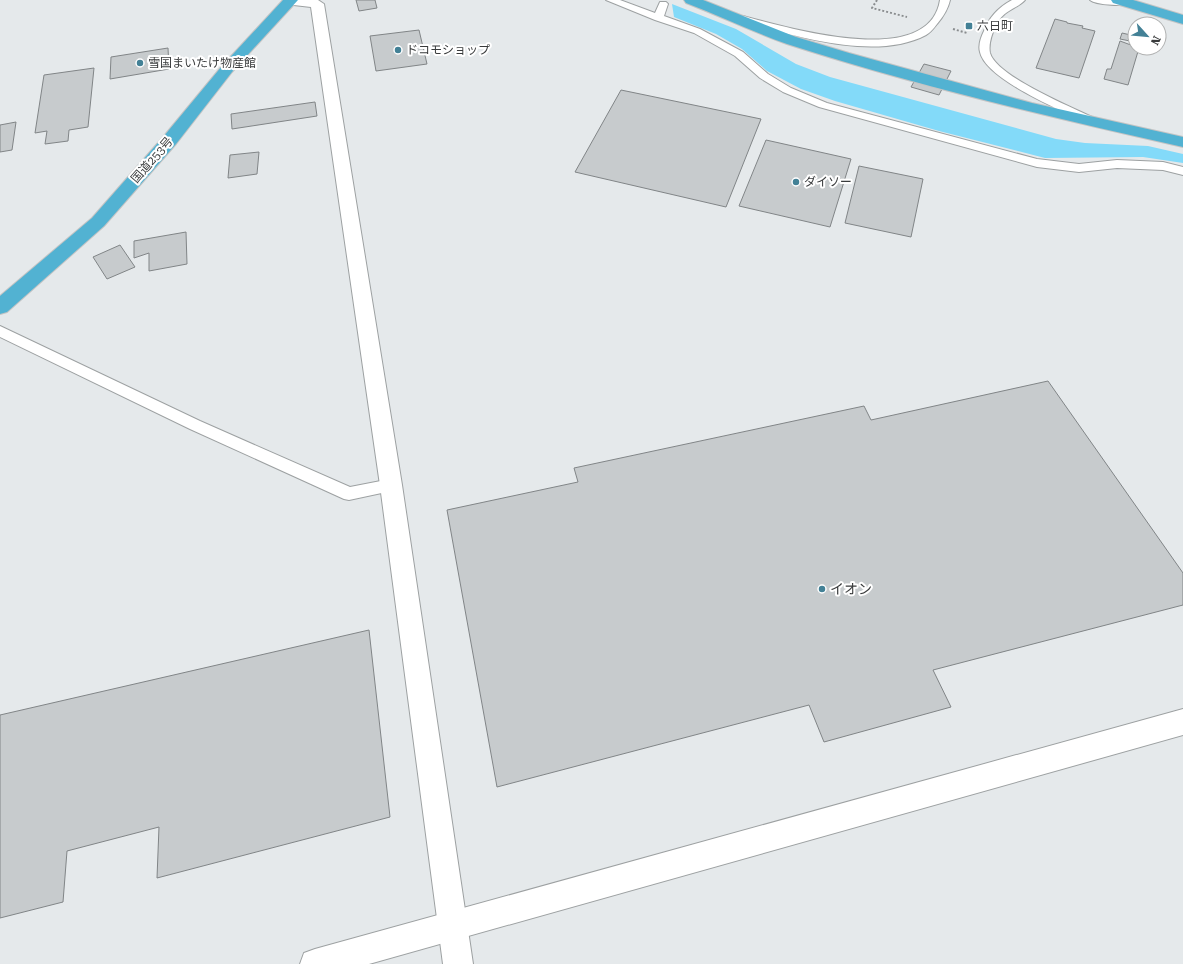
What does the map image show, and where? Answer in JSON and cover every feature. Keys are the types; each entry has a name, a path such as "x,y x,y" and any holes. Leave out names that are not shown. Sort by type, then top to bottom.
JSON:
{"highway":[{"path":"691,0 791,40 844,56 1029,107 1097,124 1183,142"},
{"name":"国道253号","path":"0,307 98,222 170,140 227,69 290,1"},
{"path":"1122,1 1183,20"}],"street":[{"path":"290,1 318,2 390,485 458,964"},
{"path":"315,964 452,924 1183,722"}],"lane":[{"path":"611,0 696,31 725,45 739,54 764,76 775,83 787,90 823,105 1006,156 1038,163 1079,168 1117,164 1163,166 1183,171"},
{"path":"732,17 806,34 843,40 876,43 903,42 922,34 934,25 945,0"},
{"path":"1020,0 1004,8 995,18 985,40 986,54 995,66 1010,79 1097,124"},
{"path":"1095,0 1122,1"},
{"path":"658,18 662,4"},
{"path":"0,331 195,425 348,494 390,485"}],"shaded area":[{"path":"672,4 736,29 796,64 830,77 1056,139 1085,143 1148,146 1183,154 1183,163 1143,157 1045,158 939,131 835,101 801,89 767,71 742,49 716,34 674,17"}],"building":[{"path":"356,0 375,0 377,8 359,11"},
{"path":"1055,19 1083,26 1082,28 1095,31 1079,78 1036,68"},
{"name":"ドコモショップ","path":"419,30 427,64 376,71 370,36"},
{"path":"1122,33 1127,34 1127,40 1120,39"},
{"path":"1120,41 1127,44 1127,56 1137,56 1128,85 1104,79 1107,69 1111,69"},
{"name":"雪国まいたけ物産館","path":"168,48 169,69 110,79 111,57"},
{"path":"924,64 951,71 939,95 911,87"},
{"path":"94,68 88,127 69,130 68,141 45,144 47,131 35,133 44,75"},
{"path":"621,90 761,119 726,207 575,172"},
{"path":"315,102 317,116 232,129 231,114"},
{"path":"16,122 12,150 0,152 0,125"},
{"name":"ダイソー","path":"766,140 851,159 830,227 739,206"},
{"path":"259,152 257,174 228,178 230,155"},
{"path":"859,166 923,179 911,237 845,223"},
{"path":"186,232 187,264 149,271 149,253 134,258 134,241"},
{"path":"120,245 135,267 107,279 93,257"},
{"name":"イオン","path":"1048,381 1183,573 1183,605 933,670 951,707 824,742 809,705 497,787 447,510 578,482 574,468 864,406 871,420"},
{"path":"369,630 390,817 157,878 159,827 67,851 63,902 0,918 0,715"}],"place":[{"name":"六日町","path":"969,26"},
{"name":"ドコモショップ","path":"398,50"},
{"name":"雪国まいたけ物産館","path":"140,63"},
{"name":"ダイソー","path":"796,182"},
{"name":"イオン","path":"822,589"}]}
